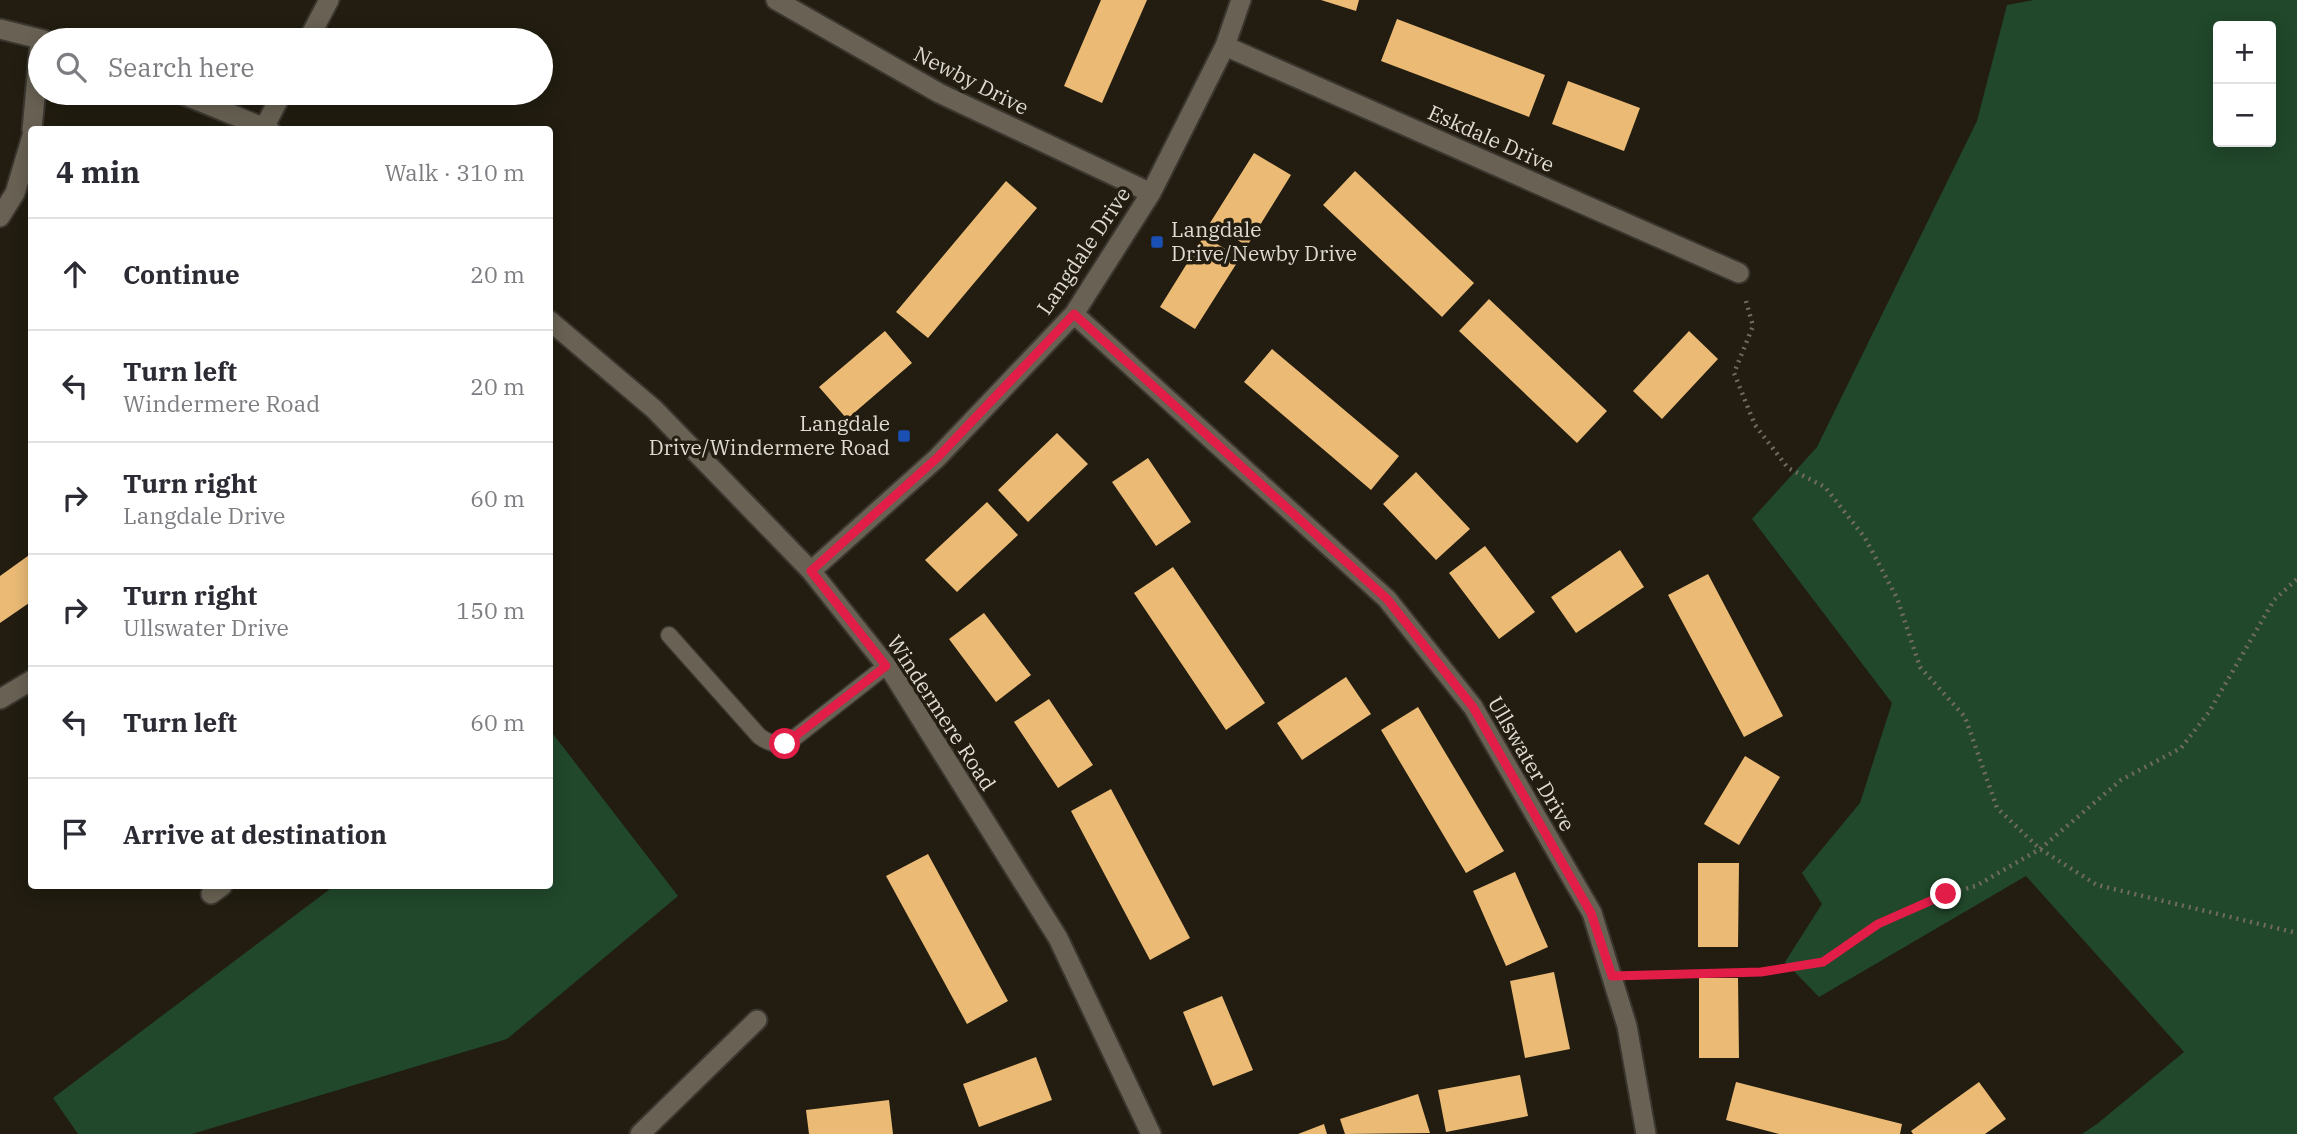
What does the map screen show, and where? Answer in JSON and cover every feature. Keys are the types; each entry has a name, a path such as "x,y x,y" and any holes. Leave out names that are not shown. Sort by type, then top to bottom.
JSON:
{"street":[{"path":"314,28 329,0"},
{"name":"Newby Drive","path":"776,0 939,93 1151,193"},
{"name":"Langdale Drive","path":"811,571 937,458 1074,314 1151,193 1225,46 1241,0"},
{"path":"0,29 28,37"},
{"name":"Eskdale Drive","path":"1225,46 1739,273"},
{"path":"32,126 35,105"},
{"path":"209,105 262,126"},
{"path":"268,126 277,105"},
{"path":"0,217 15,193 28,149"},
{"name":"Ullswater Drive","path":"1074,314 1387,599 1473,707 1591,913 1627,1026 1646,1134"},
{"name":"Windermere Road","path":"553,324 654,409 811,571 886,666 1058,938 1151,1134"},
{"path":"0,699 28,682"},
{"path":"640,1134 757,1020"}],"lane":[{"path":"669,635 760,736 775,744 785,744 793,739 886,666"}],"path":[{"path":"1739,273 1753,326 1734,373 1755,425 1788,468 1825,487 1865,538 1897,598 1920,667 1965,717 1997,808 2040,849 2096,885 2297,933"},
{"path":"1612,976 1761,972 1823,962 1878,924 1946,894 1976,886 2040,849 2121,780 2181,748 2208,712 2274,600 2297,579"}],"green space":[{"path":"2034,0 2297,0 2297,1134 2082,1134 2184,1052 2026,876 1819,997 1785,962 1822,904 1802,873 1860,803 1892,703 1752,519 1817,447 1977,121 2007,5"},
{"path":"553,734 678,896 507,1039 192,1134 78,1134 53,1098 330,889 553,889"}],"building":[{"path":"1101,0 1147,0 1102,103 1064,86"},
{"path":"1321,0 1359,0 1356,11"},
{"path":"1397,19 1545,75 1529,117 1381,61"},
{"path":"1568,81 1640,108 1624,151 1552,124"},
{"path":"1254,153 1291,175 1247,246 1210,223"},
{"path":"1355,171 1474,283 1442,317 1323,205"},
{"path":"1006,181 1037,208 928,338 896,312"},
{"path":"1204,236 1240,258 1195,329 1160,307"},
{"path":"1489,299 1607,411 1577,443 1459,331"},
{"path":"885,331 912,363 847,419 819,387"},
{"path":"1689,331 1718,359 1662,419 1633,391"},
{"path":"1272,349 1399,456 1371,490 1244,382"},
{"path":"1057,433 1088,464 1028,522 998,490"},
{"path":"1148,458 1191,522 1156,546 1112,482"},
{"path":"1416,472 1470,529 1436,560 1383,504"},
{"path":"987,502 1018,535 957,592 925,560"},
{"path":"1485,546 1535,612 1499,639 1449,573"},
{"path":"1620,550 1644,587 1576,633 1551,597"},
{"path":"28,556 28,604 0,623 0,576"},
{"path":"1173,567 1265,703 1226,730 1134,593"},
{"path":"1708,574 1783,716 1744,737 1668,595"},
{"path":"984,613 1031,675 996,702 949,639"},
{"path":"1346,677 1371,714 1302,760 1277,723"},
{"path":"1049,699 1093,765 1058,788 1014,722"},
{"path":"1418,707 1504,851 1466,873 1381,730"},
{"path":"1745,756 1780,777 1739,845 1704,824"},
{"path":"1111,789 1190,938 1150,960 1071,811"},
{"path":"928,854 1008,1001 967,1024 886,876"},
{"path":"1698,863 1739,863 1738,947 1698,947"},
{"path":"1515,872 1548,947 1506,966 1473,891"},
{"path":"1554,972 1570,1049 1525,1058 1510,981"},
{"path":"1699,978 1738,978 1739,1058 1699,1058"},
{"path":"1222,996 1253,1070 1213,1086 1183,1012"},
{"path":"1036,1057 1052,1100 979,1127 963,1084"},
{"path":"1520,1075 1528,1116 1446,1132 1438,1090"},
{"path":"1736,1082 1902,1124 1900,1134 1779,1134 1726,1120"},
{"path":"1979,1082 2006,1119 1985,1134 1913,1134 1911,1131"},
{"path":"1418,1094 1430,1133 1345,1134 1340,1119"},
{"path":"889,1100 893,1134 809,1134 806,1110"},
{"path":"1324,1124 1327,1134 1298,1134"}],"place":[{"name":"Langdale Drive/Newby Drive","path":"1157,242"},
{"name":"Langdale Drive/Windermere Road","path":"904,436"}],"route":[{"path":"785,744 886,666 811,571 937,458 1074,314 1387,599 1473,707 1591,913 1612,976 1761,972 1823,962 1878,924 1946,894"}]}
